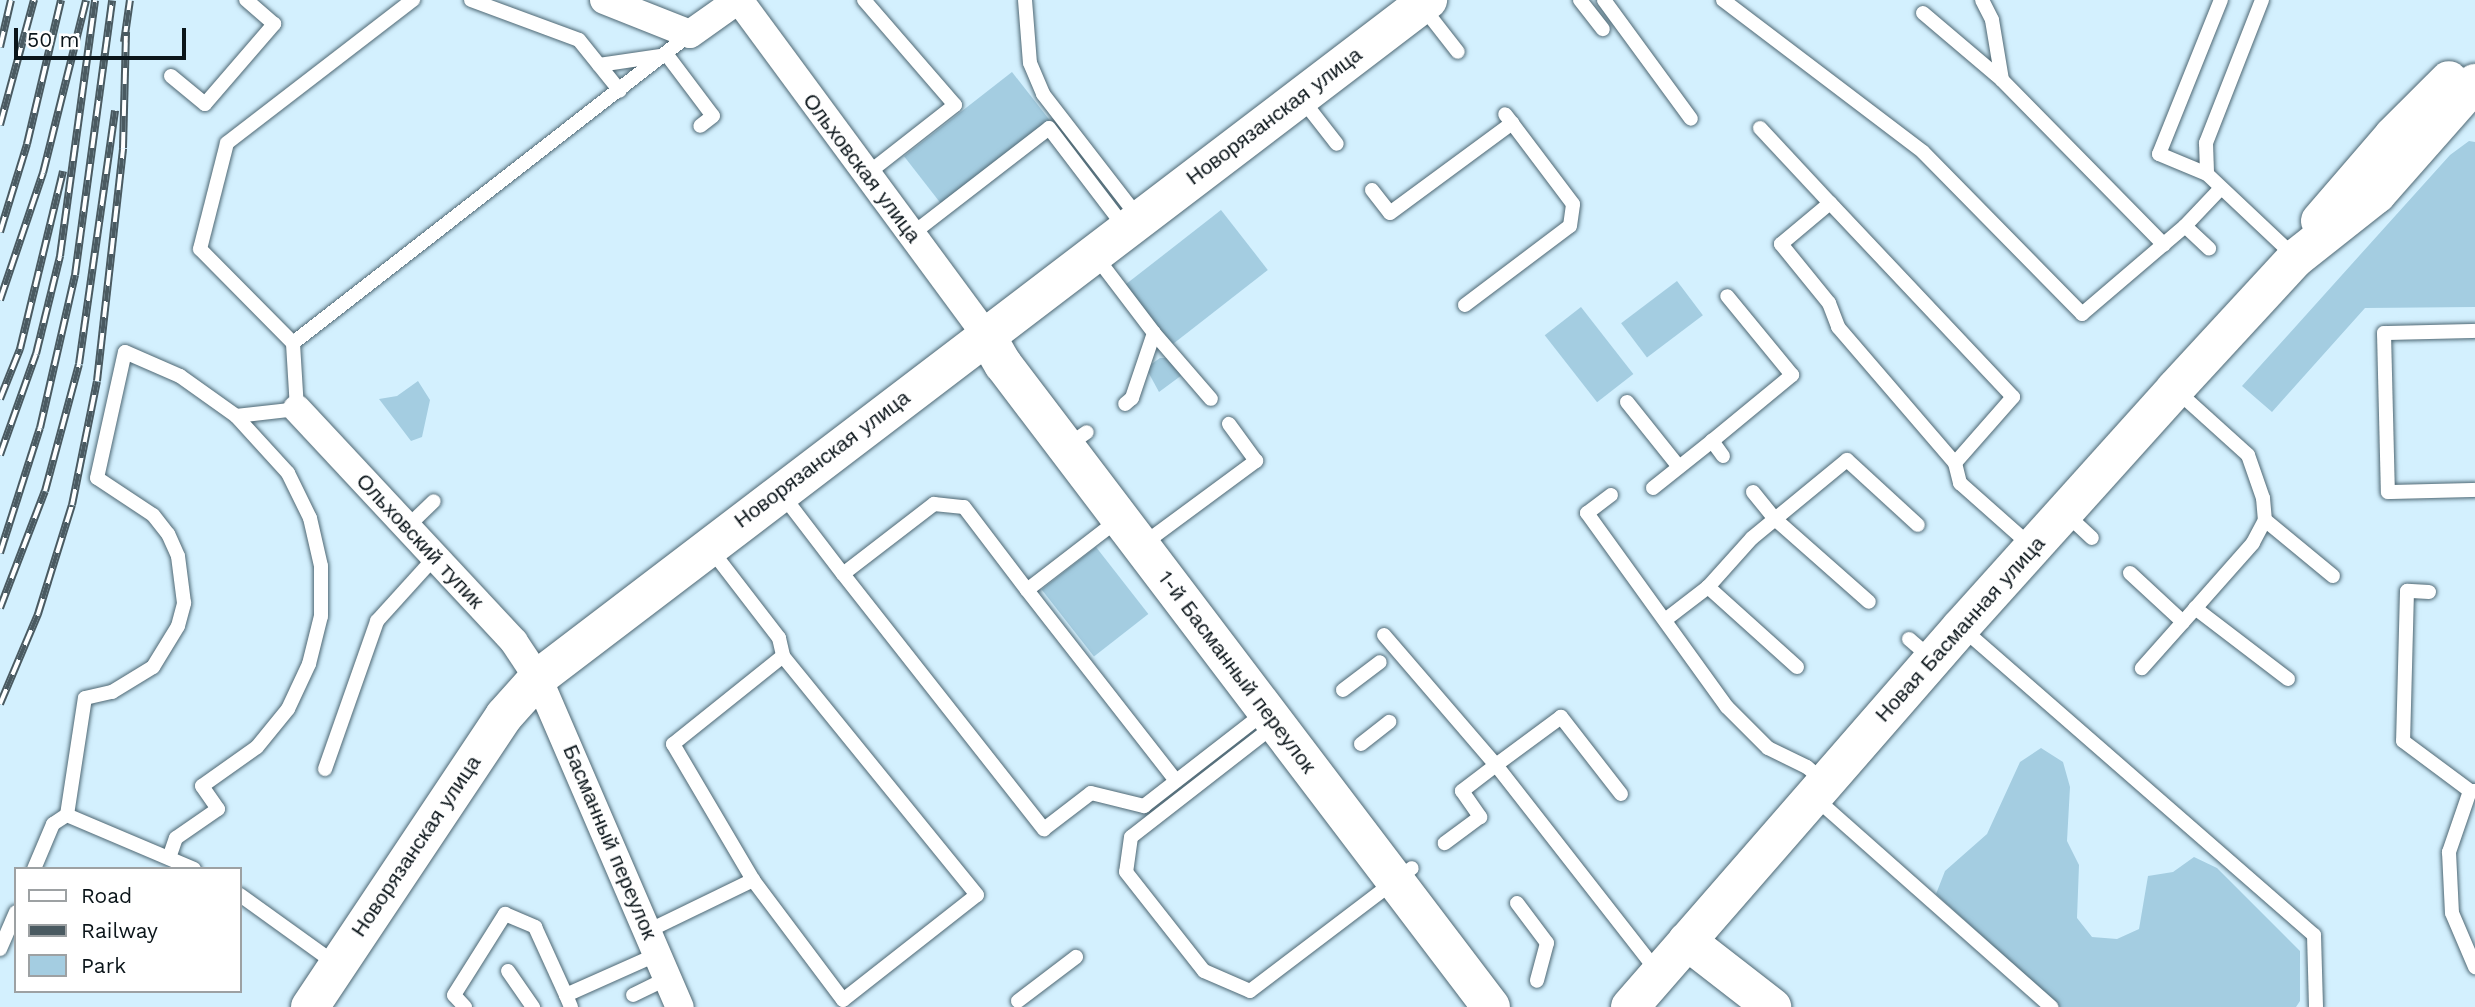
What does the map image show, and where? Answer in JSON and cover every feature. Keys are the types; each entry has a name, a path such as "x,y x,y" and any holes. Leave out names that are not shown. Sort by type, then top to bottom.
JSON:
{"street":[{"path":"606,0 691,34 739,0"},
{"name":"Ольховская улица","path":"739,0 986,335"},
{"name":"Новорязанская улица","path":"310,1007 336,964 504,716 538,678 1425,2"},
{"name":"Новая Басманная улица","path":"1630,1007 1819,789 1921,649 1961,627 2296,258 2342,192 2444,84 2475,60"},
{"name":"Новая Басманная улица","path":"2296,258 2377,194 2475,83"},
{"name":"1-й Басманный переулок","path":"986,335 1077,439 1131,532 1282,723 1324,771 1500,1005"},
{"name":"Ольховский тупик","path":"297,409 514,642 538,678"},
{"name":"Басманный переулок","path":"538,678 681,1007"},
{"path":"1687,941 1772,1007"}],"lane":[{"path":"171,76 205,104 274,24 246,0"},
{"path":"236,416 297,409 293,343 200,249 227,143 413,0"},
{"path":"471,0 579,40 620,91"},
{"path":"864,0 955,105 867,174"},
{"path":"1025,0 1030,63 1043,94 1133,223"},
{"path":"1580,0 1603,29"},
{"path":"1604,0 1690,118"},
{"path":"1723,0 1923,152 2082,314 2185,226 2221,188"},
{"path":"1982,0 1992,20 2002,80"},
{"path":"2221,0 2159,154 2207,174 2296,258"},
{"path":"2207,174 2206,144 2262,0"},
{"path":"1425,2 1458,52"},
{"path":"1923,13 2002,80 2164,245"},
{"path":"293,343 691,34"},
{"path":"599,65 667,55"},
{"path":"667,55 713,116 700,126"},
{"path":"1300,97 1337,144"},
{"path":"1372,190 1390,213 1508,118 1573,204 1570,226 1465,305"},
{"path":"912,234 1049,128 1133,223"},
{"path":"1760,128 2013,397 1955,463"},
{"path":"1830,203 1781,244 1829,303 1838,327 1955,463 1961,483 2032,547"},
{"path":"2185,226 2209,248"},
{"path":"1094,253 1154,333 1210,399"},
{"path":"1653,488 1792,376 1727,296"},
{"path":"2475,331 2384,333 2388,492 2475,489"},
{"path":"1125,404 1132,398 1154,333"},
{"path":"35,867 53,824 67,815 85,698 112,692 153,667 178,626 184,603 178,556 168,534 144,508 97,478 125,352 180,376 236,416 288,473 310,518 321,566 321,616 309,664 288,709 257,747 202,786 218,808 176,838 169,858"},
{"path":"2142,668 2253,543 2264,520 2263,498 2248,455 2175,389"},
{"path":"1627,402 1679,467"},
{"path":"1027,590 1256,461 1229,424"},
{"path":"1712,441 1724,456"},
{"path":"1665,620 1708,587 1775,519 1847,460 1918,525"},
{"path":"780,492 1044,829 1091,793 1144,806 1176,781 1282,723"},
{"path":"1754,492 1775,519 1868,602"},
{"path":"1611,495 1587,513 1727,708 1768,748 1807,767 1819,789 2051,1007"},
{"path":"407,527 433,501"},
{"path":"843,574 934,503 964,507 1176,781"},
{"path":"2064,512 2092,538"},
{"path":"2264,520 2333,576"},
{"path":"709,546 779,638 783,656 977,895 842,1003 753,880 673,744 783,656"},
{"path":"325,769 377,621 435,557"},
{"path":"2130,573 2183,622"},
{"path":"1708,587 1797,667"},
{"path":"2429,592 2407,591 2403,741 2472,791 2449,852 2450,893 2461,942 2475,967"},
{"path":"2195,608 2288,679"},
{"path":"1961,627 2314,935 2316,1007"},
{"path":"1384,635 1496,765 1659,974"},
{"path":"1343,690 1380,662"},
{"path":"1445,843 1480,817 1462,791 1560,717 1621,794"},
{"path":"1361,744 1389,722"},
{"path":"1282,723 1131,837 1126,872 1204,971 1250,991 1403,874"},
{"path":"67,815 189,867"},
{"path":"465,1007 454,995 505,914 535,927 568,1001 658,954 753,880"},
{"path":"242,896 336,964"},
{"path":"1517,903 1547,943 1537,981"},
{"path":"0,949 14,917"},
{"path":"633,995 658,954"},
{"path":"1018,1002 1076,957"},
{"path":"508,971 533,1007"}],"green space":[{"path":"1012,72 1050,120 942,204 904,156"},
{"path":"2469,141 2475,142 2475,307 2365,308 2272,412 2242,386 2450,155"},
{"path":"1221,210 1268,270 1172,345 1125,285"},
{"path":"1677,281 1703,315 1647,357 1621,323"},
{"path":"1581,307 1633,374 1597,402 1545,335"},
{"path":"1160,358 1167,358 1182,375 1159,392 1146,368"},
{"path":"418,381 430,400 422,437 411,441 379,399 397,396"},
{"path":"1096,547 1148,614 1094,656 1042,589"},
{"path":"2041,748 2063,762 2070,787 2067,841 2079,865 2077,918 2092,937 2117,939 2139,929 2148,876 2173,872 2194,857 2217,868 2300,951 2300,1001 2296,1007 2060,1007 1936,894 1945,871 1987,834 2020,762"}],"railway":[{"path":"0,47 11,0"},
{"path":"0,125 34,0"},
{"path":"0,232 27,144 61,0"},
{"path":"0,300 43,173 86,0"},
{"path":"0,455 36,354 60,256 95,0"},
{"path":"0,553 40,428 75,275 112,0"},
{"path":"124,42 130,0"},
{"path":"0,704 38,614 72,505 97,381 123,148 126,32"},
{"path":"0,608 45,491 79,364 115,111"},
{"path":"0,399 20,349 63,171"}]}
